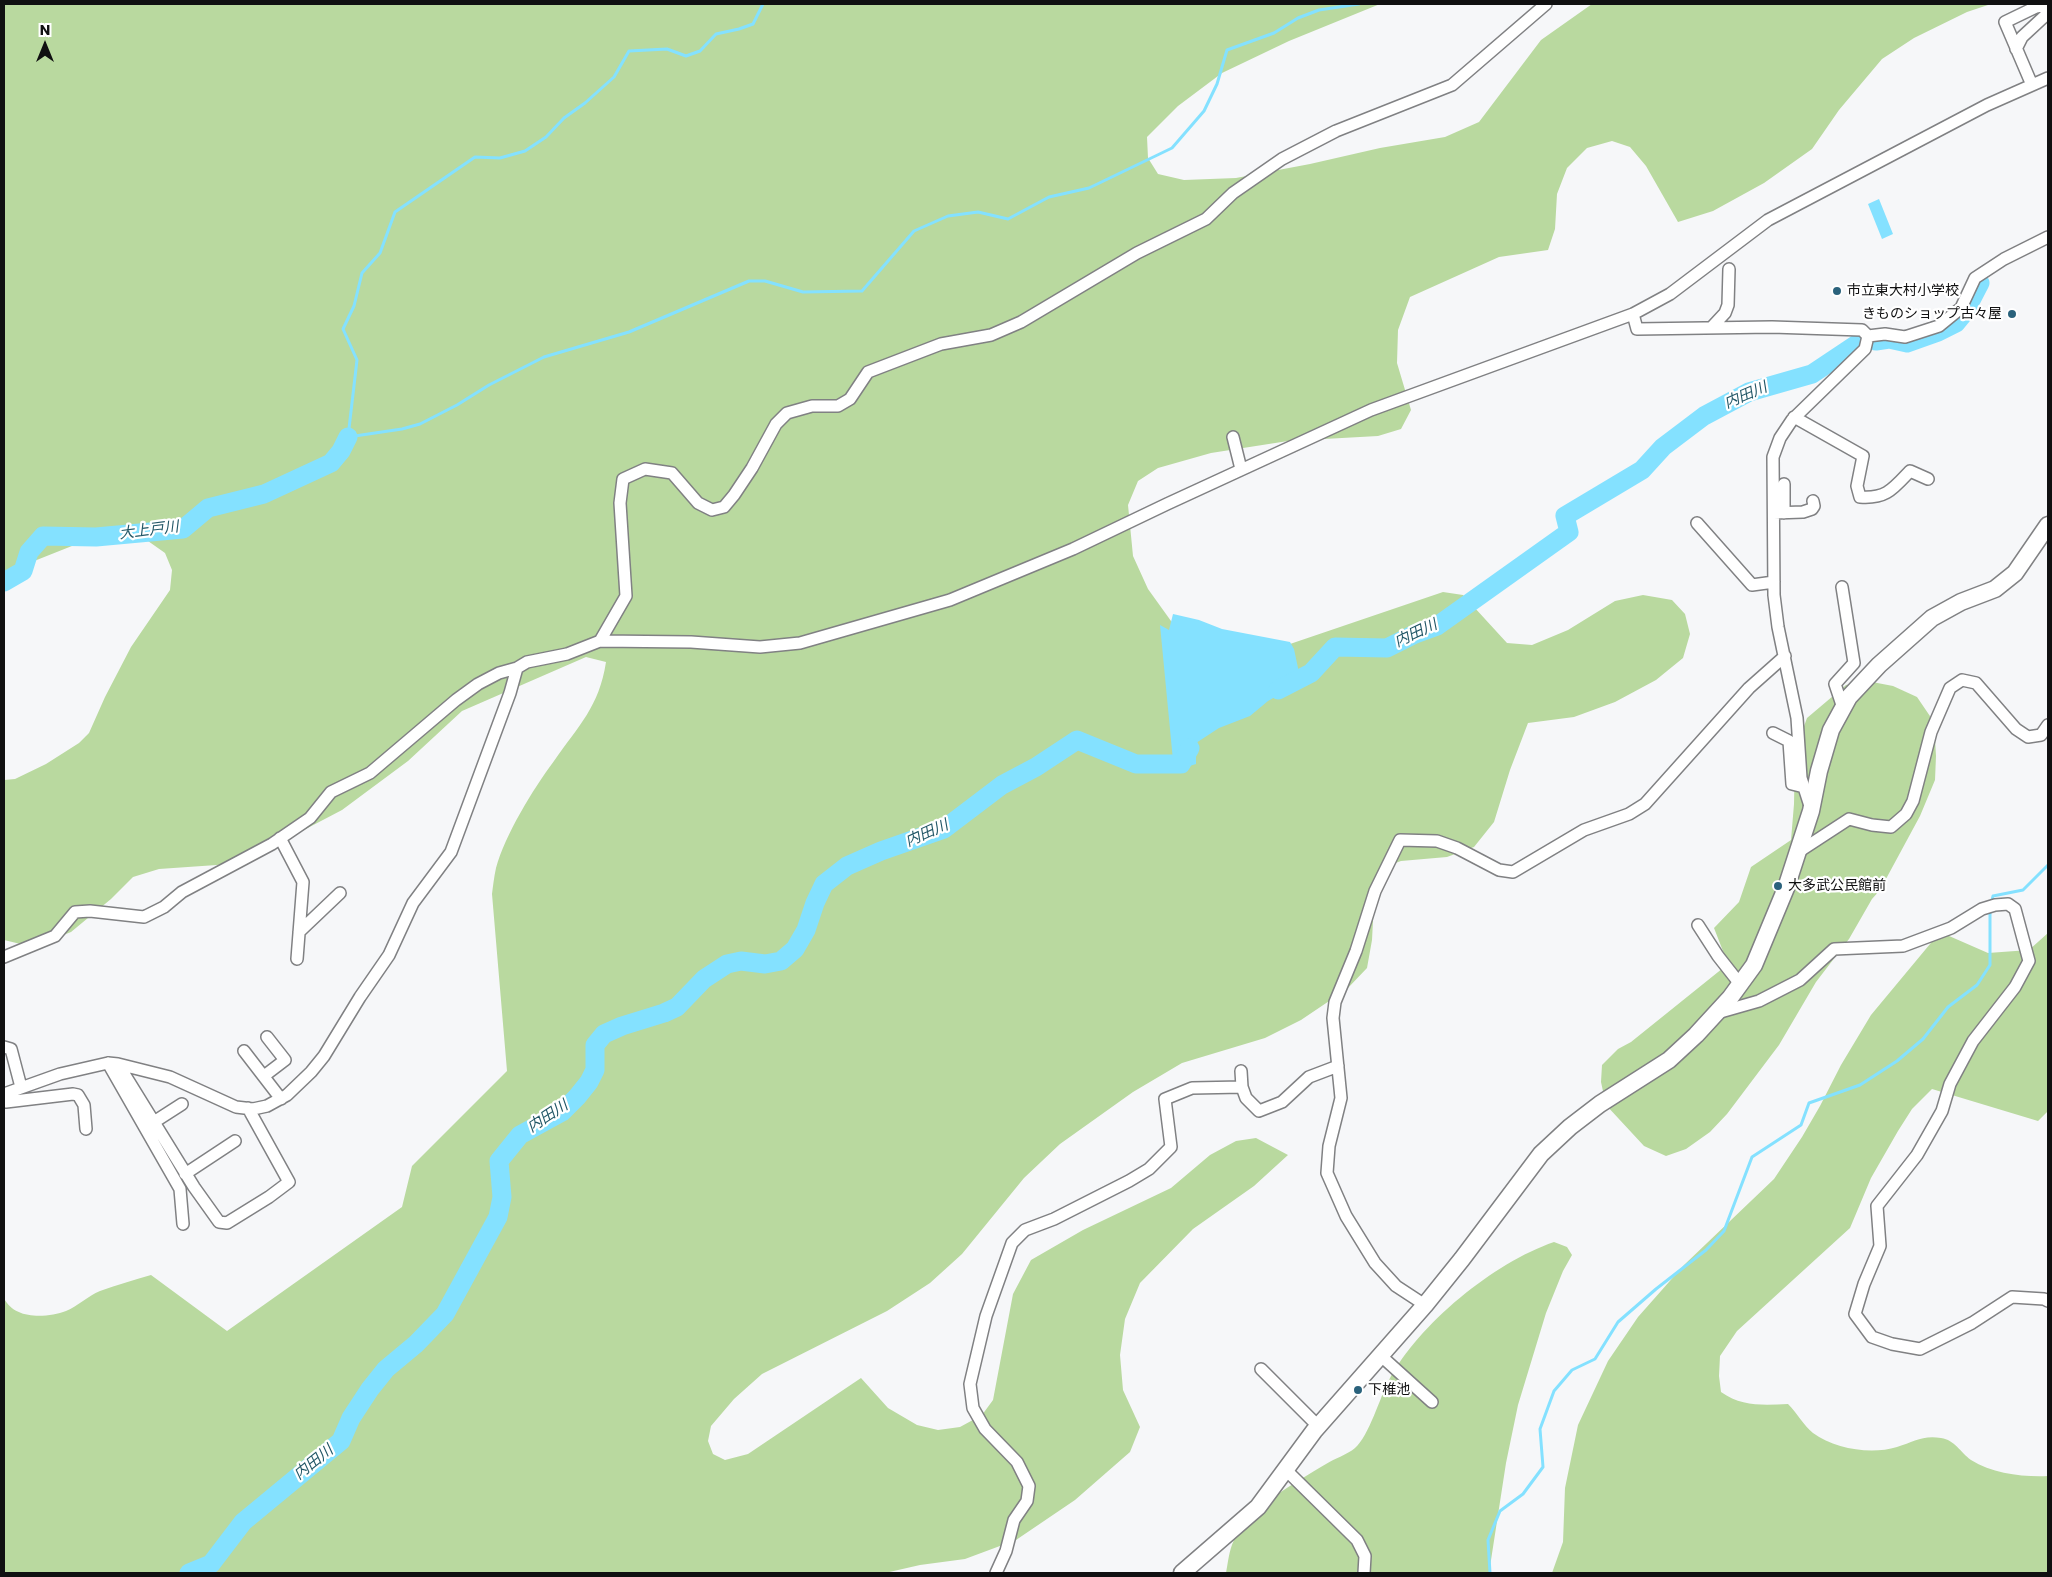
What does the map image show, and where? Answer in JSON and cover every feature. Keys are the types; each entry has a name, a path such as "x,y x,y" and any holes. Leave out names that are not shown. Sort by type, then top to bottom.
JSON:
{"street":[{"path":"600,641 626,596 620,503 623,479 645,470 672,473 698,503 712,510 724,507 734,496 776,424 786,413 812,406 838,406 850,399 868,372 941,344 991,335 1021,322 1137,253 1206,219 1233,193 1282,159 1336,131 1452,85 1546,4"},
{"path":"2016,49 2022,37 2048,12 2041,6 2004,22 2016,49 2032,85"},
{"path":"4,957 55,936 75,912 90,911 144,917 164,907 182,892 280,838 310,818 331,792 370,773 456,700 478,684 499,673 517,668 527,662 567,654 600,641 691,642 760,647 800,643 950,600 1030,568 1371,410 1633,314 1670,294 1768,220 1987,106 2048,78"},
{"path":"1868,336 1885,334 1905,337 1939,326 1961,308 1975,278 2004,259 2048,236"},
{"path":"1711,328 1725,313 1728,305 1729,269"},
{"path":"1633,314 1637,329 1772,327 1862,330 1868,336"},
{"path":"1779,513 1773,457 1780,438 1794,417 1865,349 1868,336"},
{"path":"1794,417 1863,456 1857,486 1860,497 1879,497 1888,493 1910,471 1928,479"},
{"path":"1233,437 1241,469"},
{"path":"1784,484 1779,513 1774,582 1778,627 1797,718 1801,778 1811,811"},
{"path":"1779,513 1808,511 1814,506 1813,501"},
{"path":"1697,522 1752,585 1774,582"},
{"path":"1182,1573 1258,1507 1318,1426 1425,1305 1462,1260 1541,1154 1570,1127 1600,1104 1669,1060 1717,1013 1754,965 1771,926 1800,851 1831,730 1849,697 1880,665 1932,618 1962,602 1995,589 2015,573 2048,524"},
{"path":"1842,587 1854,663 1834,684 1843,708"},
{"path":"1425,1305 1396,1286 1375,1263 1346,1216 1327,1173 1329,1146 1341,1098 1333,1018 1335,1002 1356,951 1375,891 1400,840 1437,840 1457,848 1499,870 1513,872 1584,830 1629,814 1645,804 1749,688 1785,656"},
{"path":"86,1128 84,1105 78,1095 6,1102 4,1095 21,1087 60,1074 113,1064 170,1077 236,1107 248,1108 267,1106 281,1099 311,1072 324,1056 360,997 389,955 413,903 451,852 510,693 517,668"},
{"path":"1800,851 1849,819 1872,825 1891,827 1906,814 1913,802 1931,732 1950,688 1962,680 1976,683 2016,729 2028,737 2041,735 2048,724"},
{"path":"1773,733 1789,741 1792,784 1804,787"},
{"path":"280,838 303,882 297,959"},
{"path":"299,932 340,893"},
{"path":"1717,1013 1759,1001 1800,980 1834,949 1903,946 1951,928 1990,906 2008,904 2015,909 2028,961 2015,988 1973,1041 1950,1084 1942,1111 1917,1155 1877,1206 1880,1246 1864,1284 1855,1314 1872,1337 1892,1344 1920,1349 1972,1323 2012,1298 2044,1298 2048,1302"},
{"path":"1698,925 1718,956 1740,984"},
{"path":"264,1076 285,1060 268,1037"},
{"path":"4,1047 11,1049 21,1087"},
{"path":"244,1051 281,1099"},
{"path":"113,1064 154,1122 186,1174 219,1222 226,1223 290,1182 248,1108"},
{"path":"113,1064 180,1189 184,1224"},
{"path":"1241,1071 1242,1087 1246,1098 1259,1111 1282,1102 1309,1077 1338,1066"},
{"path":"996,1573 1006,1551 1014,1520 1028,1501 1030,1486 1017,1462 985,1429 973,1408 970,1384 986,1316 1012,1243 1025,1230 1092,1201 1149,1169 1171,1147 1165,1099 1192,1088 1242,1087"},
{"path":"154,1122 182,1104"},
{"path":"186,1174 235,1141"},
{"path":"1380,1355 1432,1402"},
{"path":"1260,1369 1318,1426"},
{"path":"1286,1470 1357,1540 1364,1556 1364,1573"}],"green space":[{"path":"4,4 1380,4 1289,41 1222,73 1178,106 1147,137 1148,158 1158,174 1184,180 1236,178 1380,148 1445,137 1479,122 1541,40 1592,4 1991,4 1967,12 1914,38 1882,59 1839,110 1812,149 1764,183 1713,211 1678,222 1646,166 1630,147 1612,141 1587,148 1567,168 1557,194 1555,229 1548,250 1499,257 1410,297 1398,330 1397,363 1411,410 1401,429 1378,436 1288,441 1211,453 1158,468 1138,481 1128,505 1133,556 1148,589 1171,621 1192,640 1290,644 1443,592 1463,595 1507,643 1532,645 1568,630 1615,601 1643,595 1672,600 1685,614 1690,634 1683,658 1656,680 1615,702 1574,717 1528,723 1510,770 1494,822 1474,847 1447,857 1401,861 1384,867 1374,902 1372,940 1367,968 1347,989 1301,1020 1265,1038 1182,1063 1133,1092 1060,1144 1024,1178 962,1254 930,1283 887,1311 762,1374 734,1399 711,1426 708,1441 713,1454 725,1460 748,1454 861,1378 888,1408 917,1425 938,1430 960,1427 982,1415 993,1400 1013,1294 1031,1260 1083,1230 1171,1188 1210,1155 1236,1141 1256,1138 1288,1155 1254,1186 1193,1229 1140,1283 1125,1319 1120,1355 1123,1390 1140,1427 1130,1452 1075,1500 1016,1540 965,1559 920,1565 885,1573 4,1573 4,1298 9,1305 23,1314 50,1315 66,1311 100,1291 151,1275 227,1331 402,1207 412,1166 507,1071 492,894 496,868 506,841 529,798 580,726 593,704 603,678 606,662 586,657 462,711 408,761 342,810 258,854 231,864 159,869 133,877 111,899 71,932 33,947 4,940 4,780 15,779 46,764 79,743 89,733 131,647 170,590 172,570 165,553 148,541 115,537 82,542 4,573"},
{"path":"1867,681 1893,686 1917,697 1934,722 1935,780 1920,816 1880,890 1872,899 1849,939 1816,982 1779,1045 1727,1114 1710,1132 1686,1149 1666,1156 1644,1146 1606,1105 1601,1082 1602,1065 1618,1049 1631,1042 1728,964 1714,928 1739,902 1751,867 1791,840 1795,751 1807,718 1846,685"},
{"path":"1940,932 1988,953 2029,950 2048,933 2048,1111 2038,1121 1932,1089 1912,1109 1898,1131 1871,1178 1850,1228 1737,1331 1720,1356 1719,1376 1721,1392 1745,1403 1762,1405 1788,1404 1813,1433 1842,1447 1865,1450 1887,1449 1923,1438 1934,1437 1950,1441 1971,1460 1989,1469 2018,1475 2048,1476 2048,1573 1552,1573 1563,1542 1565,1488 1578,1425 1608,1361 1638,1317 1684,1265 1774,1179 1802,1137 1871,1015"},
{"path":"1554,1242 1567,1247 1572,1255 1563,1271 1546,1313 1518,1405 1506,1463 1489,1573 1226,1573 1232,1544 1250,1517 1287,1488 1348,1453 1360,1442 1370,1426 1389,1380 1402,1359 1438,1317 1483,1280 1531,1252"}],"water":[{"path":"1879,199 1893,234 1882,239 1868,204"},
{"path":"1173,614 1199,620 1222,629 1290,642 1294,649 1301,682 1268,701 1250,716 1219,728 1196,743 1196,764 1174,771 1160,625 1169,630"}],"waterway":[{"path":"763,4 753,24 716,34 700,51 686,56 667,49 629,51 614,77 585,103 564,118 546,137 525,151 500,158 475,157 395,212 380,253 362,273 354,306 343,329 357,360 348,437 402,429 420,424 457,405 489,385 544,357 629,332 749,281 765,281 803,292 862,291 914,231 948,216 978,212 1008,219 1049,197 1089,188 1172,148 1204,111 1217,84 1227,50 1274,33 1298,18 1319,10 1359,4"},
{"name":"内田川","path":"1876,341 1889,339 1907,343 1938,332 1956,323 1965,312 1980,283"},
{"name":"内田川","path":"1278,690 1311,673 1335,647 1387,648 1415,634 1437,626 1569,532 1565,516 1642,470 1663,447 1704,416 1749,392 1812,374 1857,344"},
{"name":"大上戸川","path":"4,582 23,571 29,552 43,536 96,537 183,529 208,508 264,494 331,463 341,451 348,437"},
{"name":"内田川","path":"189,1573 211,1564 243,1522 341,1441 351,1418 386,1369 416,1344 445,1314 498,1217 502,1197 499,1161 520,1135 562,1112 577,1097 589,1082 595,1070 595,1045 604,1034 677,1007 704,979 727,964 741,961 765,964 781,961 795,949 806,930 824,884 847,866 881,851 944,829 1002,785 1036,767 1077,740 1136,764 1181,764 1190,748"},
{"path":"1991,904 1993,896 2023,890 2048,865"},
{"path":"1490,1573 1488,1540 1500,1511 1523,1494 1543,1467 1540,1429 1554,1391 1572,1370 1595,1359 1618,1322 1706,1250 1724,1231 1752,1157 1801,1125 1809,1103 1860,1085 1897,1061 1923,1039 1948,1007 1977,985 1990,965 1990,910"}],"place":[{"name":"市立東大村小学校","path":"1837,291"},
{"name":"きものショップ古々屋","path":"2012,314"},
{"name":"大多武公民館前","path":"1778,886"},
{"name":"下椎池","path":"1358,1390"}]}
